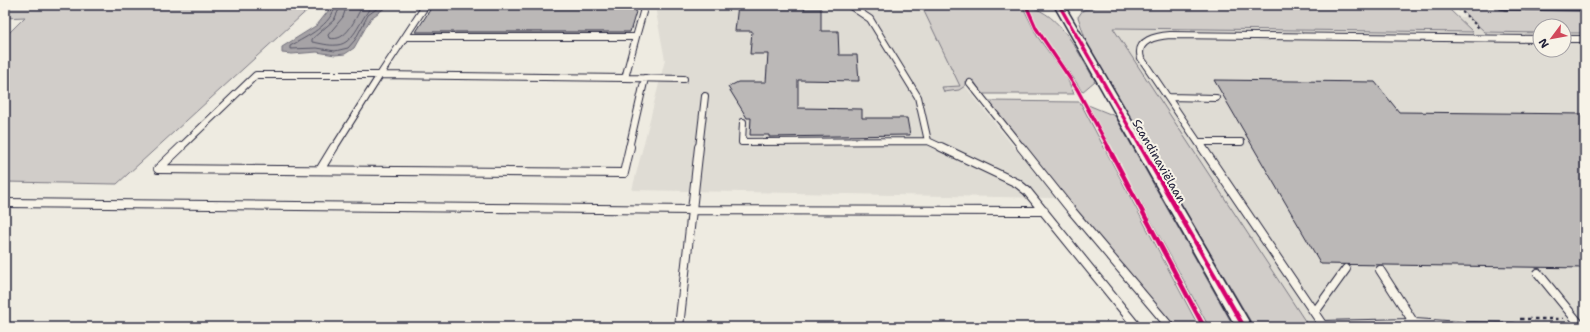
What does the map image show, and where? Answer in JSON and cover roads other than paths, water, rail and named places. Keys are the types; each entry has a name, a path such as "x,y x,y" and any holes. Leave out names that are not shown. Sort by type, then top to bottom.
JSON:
{"street":[{"name":"Scandinaviëlaan","path":"1059,5 1244,327"},
{"path":"1506,5 1585,6"}],"lane":[{"path":"320,170 426,5"},
{"path":"625,78 645,5"},
{"path":"849,5 870,19 918,97 928,141"},
{"path":"1513,327 1414,323 1324,326 1198,142 1139,52 1143,43 1154,37 1162,36 1532,39"},
{"path":"405,37 636,38"},
{"path":"1572,39 1585,39"},
{"path":"645,78 624,173 158,169 256,75 380,75 645,78 684,79"},
{"path":"970,83 1072,211 1170,327"},
{"path":"679,327 705,96"},
{"path":"1168,97 1216,98"},
{"path":"743,122 742,142 928,141 1017,183 1027,190 1137,327"},
{"path":"1198,142 1241,142"},
{"path":"5,203 692,210 1044,211"},
{"path":"1315,312 1346,269"},
{"path":"1380,270 1414,323"},
{"path":"1538,273 1582,327"}],"water":[{"path":"333,5 389,5 371,18 354,48 345,54 335,55 317,52 292,54 282,53 282,47 317,25"}]}
